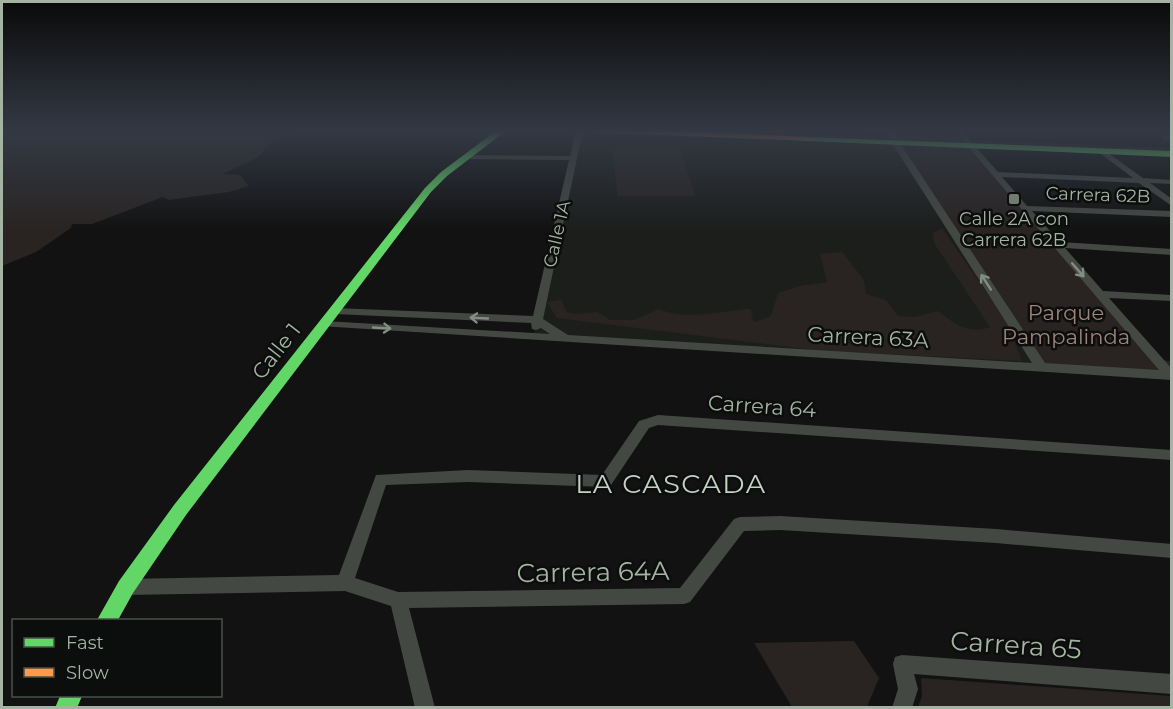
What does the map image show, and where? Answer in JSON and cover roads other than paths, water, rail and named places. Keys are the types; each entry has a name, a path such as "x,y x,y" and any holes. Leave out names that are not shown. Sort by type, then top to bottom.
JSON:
{"street":[{"name":"Calle 1","path":"108,619 126,586 180,510 428,190 459,163"},
{"name":"Calle 1A","path":"533,337 573,163"},
{"path":"910,163 1041,367"},
{"path":"985,163 1170,376"},
{"path":"1119,163 1172,204"},
{"path":"994,174 1172,182"},
{"name":"Carrera 62B","path":"1024,208 1172,214"},
{"path":"1057,245 1172,252"},
{"path":"1099,294 1172,298"},
{"path":"335,311 537,320 565,339"},
{"name":"Carrera 63A","path":"324,324 1170,376"},
{"path":"1157,360 1172,361"},
{"name":"Carrera 64","path":"345,583 381,479 468,476 606,482 644,424 658,420 1172,455"},
{"name":"Carrera 64A","path":"126,586 345,583 398,600 684,596 740,524 780,524 996,536 1172,551"},
{"path":"398,600 425,708"},
{"name":"Carrera 65","path":"902,708 908,689 902,664 1172,684"}],"place":[{"name":"Calle 2A con Carrera 62B","path":"1014,199"}],"district":[{"name":"LA CASCADA","path":"671,483"}],"park label":[{"name":"Parque Pampalinda","path":"1066,324"}]}
